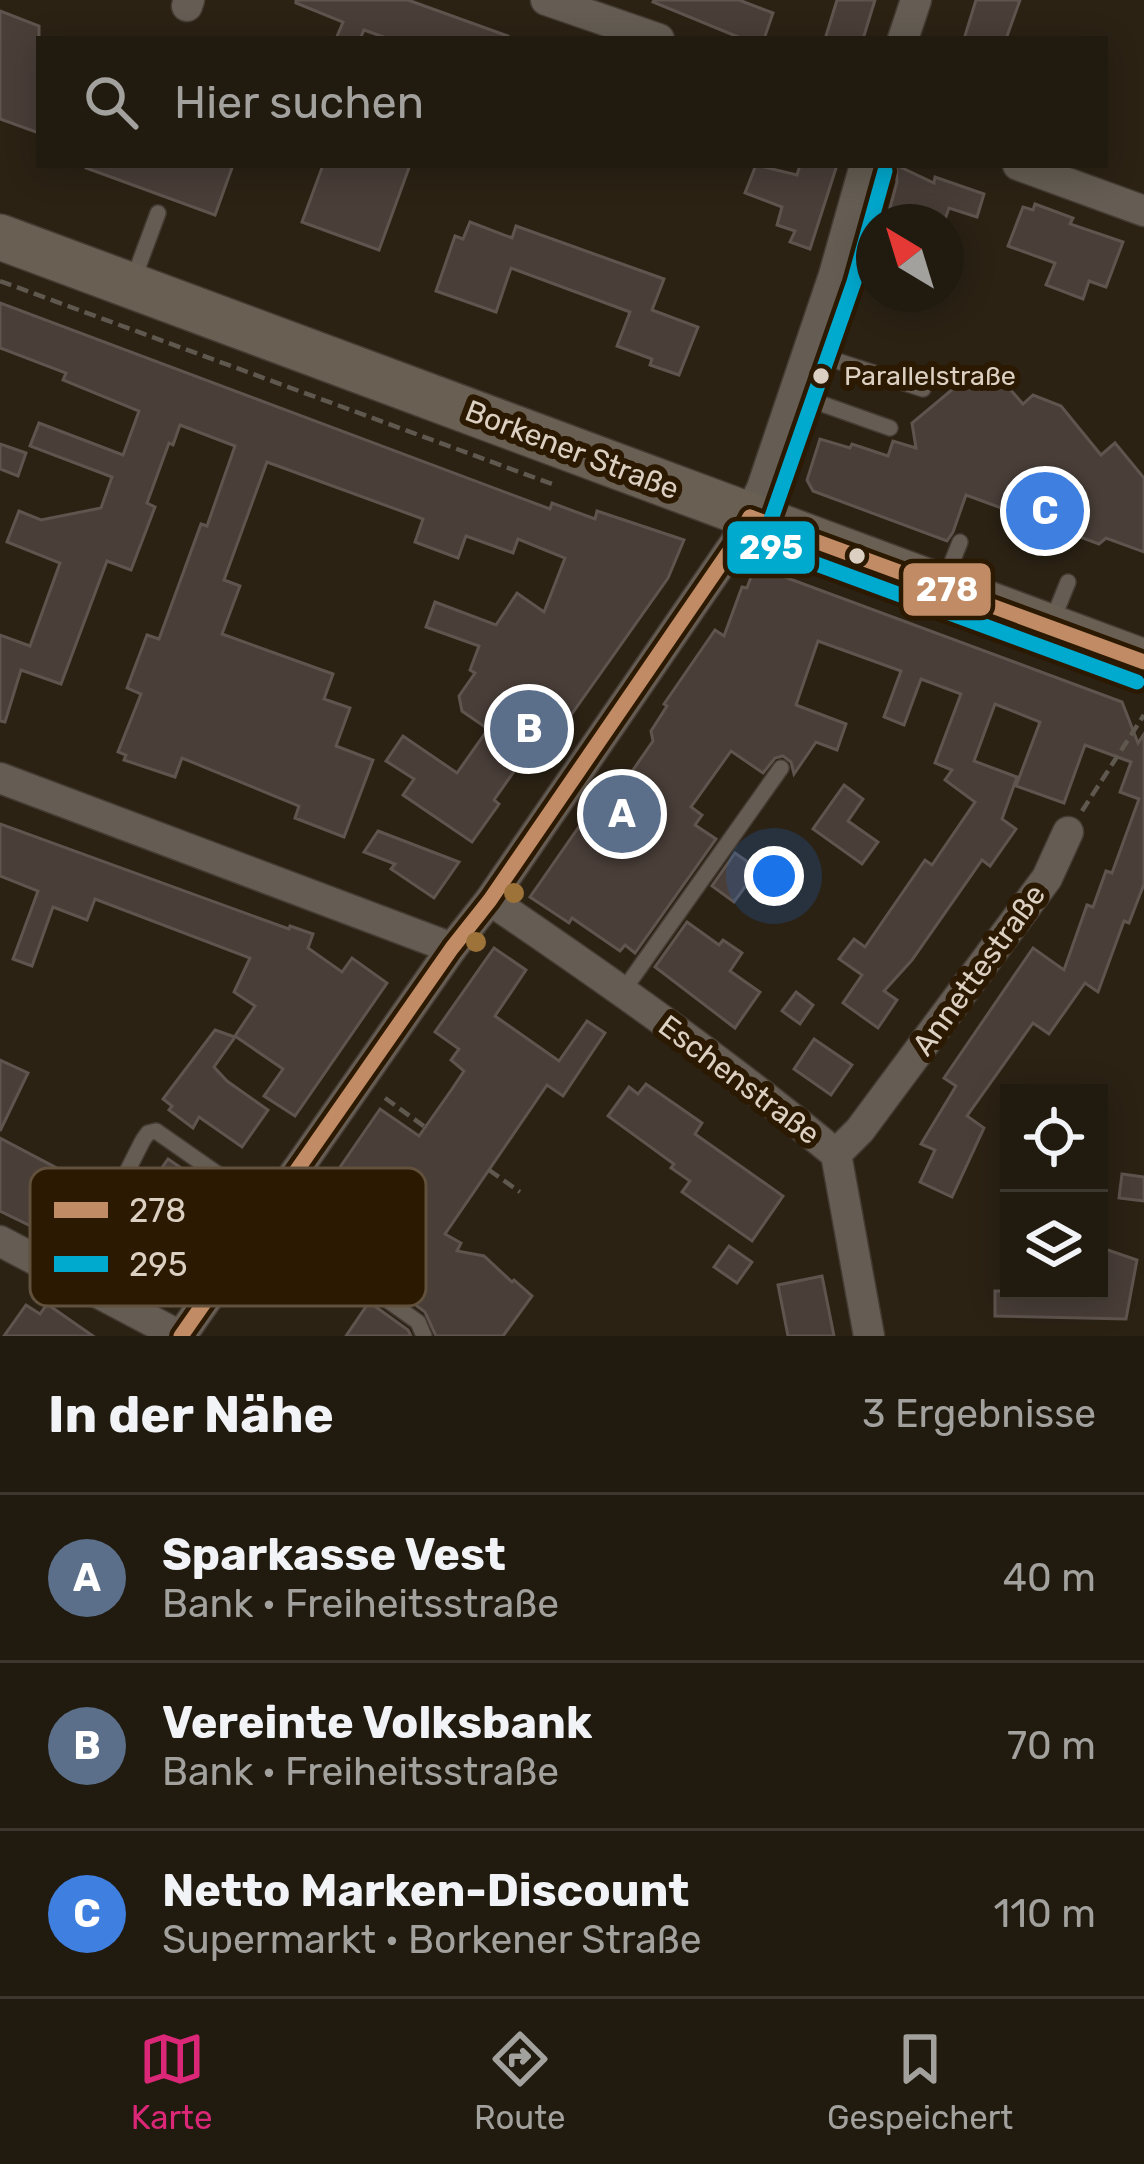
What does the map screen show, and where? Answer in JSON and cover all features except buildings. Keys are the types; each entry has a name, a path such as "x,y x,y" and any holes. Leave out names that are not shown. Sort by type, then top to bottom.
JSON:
{"main road":[{"name":"Borkener Straße","path":"0,237 1144,662"}],"street":[{"path":"546,0 650,36"},
{"path":"904,36 916,0"},
{"path":"301,1168 490,900 750,517 834,275 864,168"},
{"path":"1026,168 1144,211"},
{"path":"0,778 452,948"},
{"name":"Annettestraße","path":"836,1154 860,1130 1047,878 1067,832"},
{"name":"Eschenstraße","path":"490,900 623,991 836,1154 869,1336"},
{"path":"0,1241 30,1256"},
{"path":"125,1306 181,1336 203,1306"}],"lane":[{"path":"131,284 158,213"},
{"path":"807,351 923,389"},
{"path":"794,394 890,428"},
{"path":"942,588 960,542"},
{"path":"1050,627 1068,582"},
{"path":"623,991 781,768"},
{"path":"130,1168 148,1132 156,1131 209,1168"},
{"path":"396,1306 418,1322 424,1336"}],"path":[{"path":"1067,832 1144,715"},
{"path":"361,1081 425,1126"},
{"path":"488,1170 520,1192"}],"transit line":[{"name":"295","path":"769,525 854,282 885,171"},
{"name":"278","path":"750,517 1144,662"},
{"name":"278","path":"298,1168 490,900 750,517"},
{"name":"295","path":"743,537 1137,682"},
{"name":"278","path":"181,1336 202,1306"}],"place":[{"name":"Parallelstraße","path":"821,376"},
{"name":"Netto Marken-Discount","path":"1045,511"},
{"name":"Vereinte Volksbank","path":"529,729"},
{"name":"Sparkasse Vest","path":"622,814"}]}
